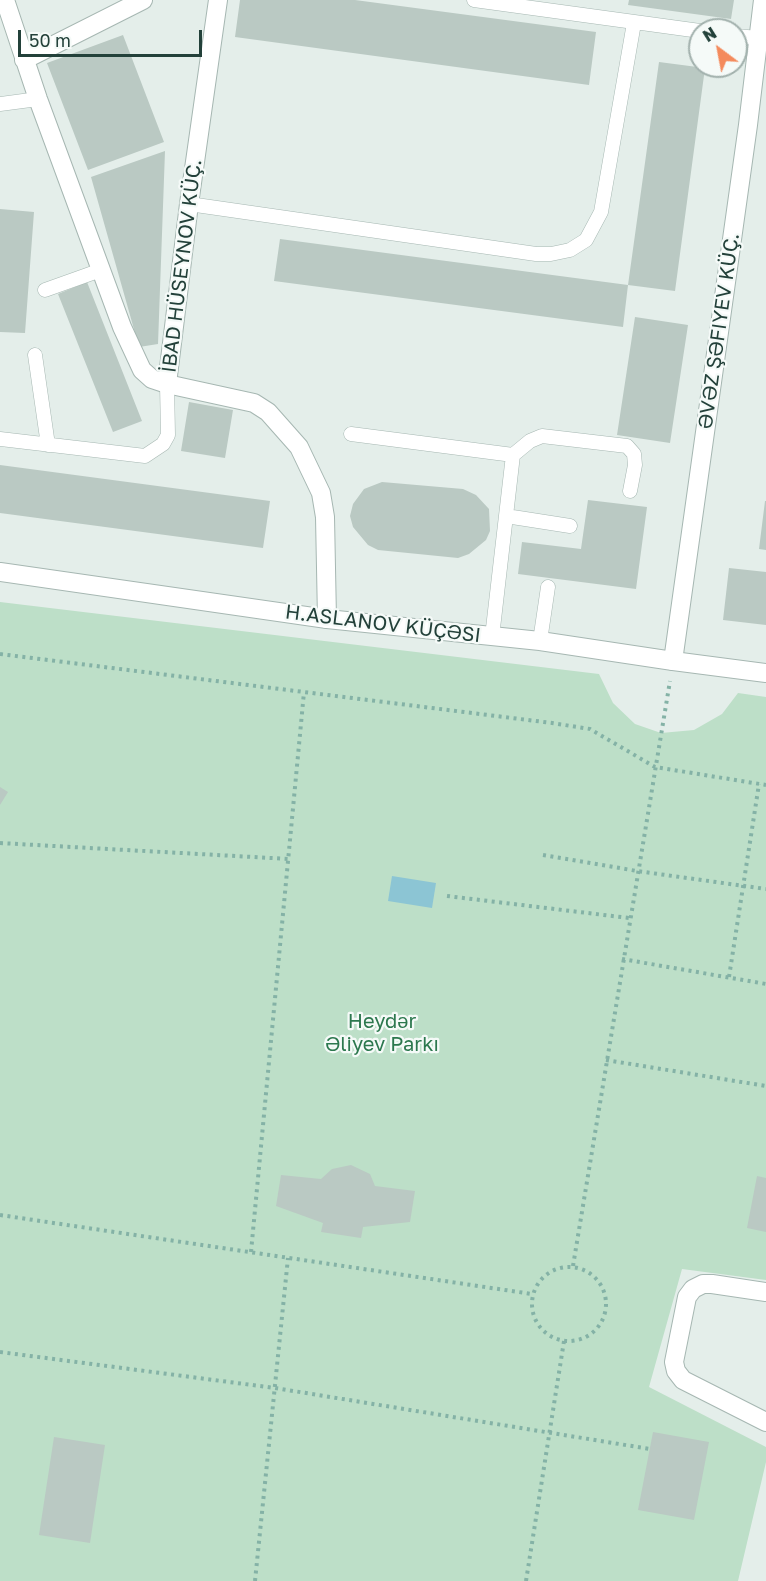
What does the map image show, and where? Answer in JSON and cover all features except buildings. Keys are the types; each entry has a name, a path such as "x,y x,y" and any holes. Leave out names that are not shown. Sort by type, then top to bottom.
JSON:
{"street":[{"path":"5,0 24,60 122,327 142,370 152,380 167,384"},
{"path":"24,60 143,0"},
{"name":"İBAD HÜSEYNOV KÜÇ.","path":"218,0 189,204 167,384 254,403 268,412 299,447 321,493 325,517 327,619"},
{"name":"ƏVƏZ ŞƏFIYEV KÜÇ.","path":"673,661 757,126 758,38 763,0"},
{"name":"H.ASLANOV KÜÇƏSI","path":"0,572 327,619 540,641 766,674"},
{"path":"766,1292 712,1284 703,1284 693,1288 687,1297 674,1362 676,1371 682,1380 766,1422"}],"lane":[{"path":"474,0 688,30"},
{"path":"189,204 536,254 570,250 586,240 602,212 634,23"},
{"path":"748,37 758,38"},
{"path":"0,104 38,99"},
{"path":"45,290 101,270"},
{"path":"35,356 48,445"},
{"path":"0,439 146,456 155,452 168,435 167,384"},
{"path":"351,434 513,455"},
{"path":"492,637 513,455 530,441 542,436 627,446 634,454 635,465 630,491"},
{"path":"506,516 570,526"},
{"path":"540,641 548,587"}],"path":[{"path":"0,654 590,729 655,767 766,785"},
{"path":"573,1266 673,661"},
{"path":"251,1252 304,691"},
{"path":"729,977 759,784"},
{"path":"0,843 288,859"},
{"path":"543,855 766,889"},
{"path":"447,896 629,918"},
{"path":"622,959 766,984"},
{"path":"606,1060 766,1086"},
{"path":"0,1215 532,1294"},
{"path":"255,1581 288,1258"},
{"path":"573,1266 584,1269 600,1282 605,1292 605,1313 594,1332 585,1338 564,1341 545,1333 538,1325 531,1305 532,1294 543,1276 563,1267 573,1266"},
{"path":"526,1581 564,1341"},
{"path":"0,1352 274,1388 650,1449"}],"green space":[{"name":"Heydər Əliyev Parkı","path":"0,602 599,674 613,703 635,724 661,733 694,730 722,714 738,693 766,697 766,1280 682,1269 649,1387 766,1447 766,1462 738,1581 0,1581"}],"water":[{"path":"392,876 436,883 432,908 388,901"}]}
